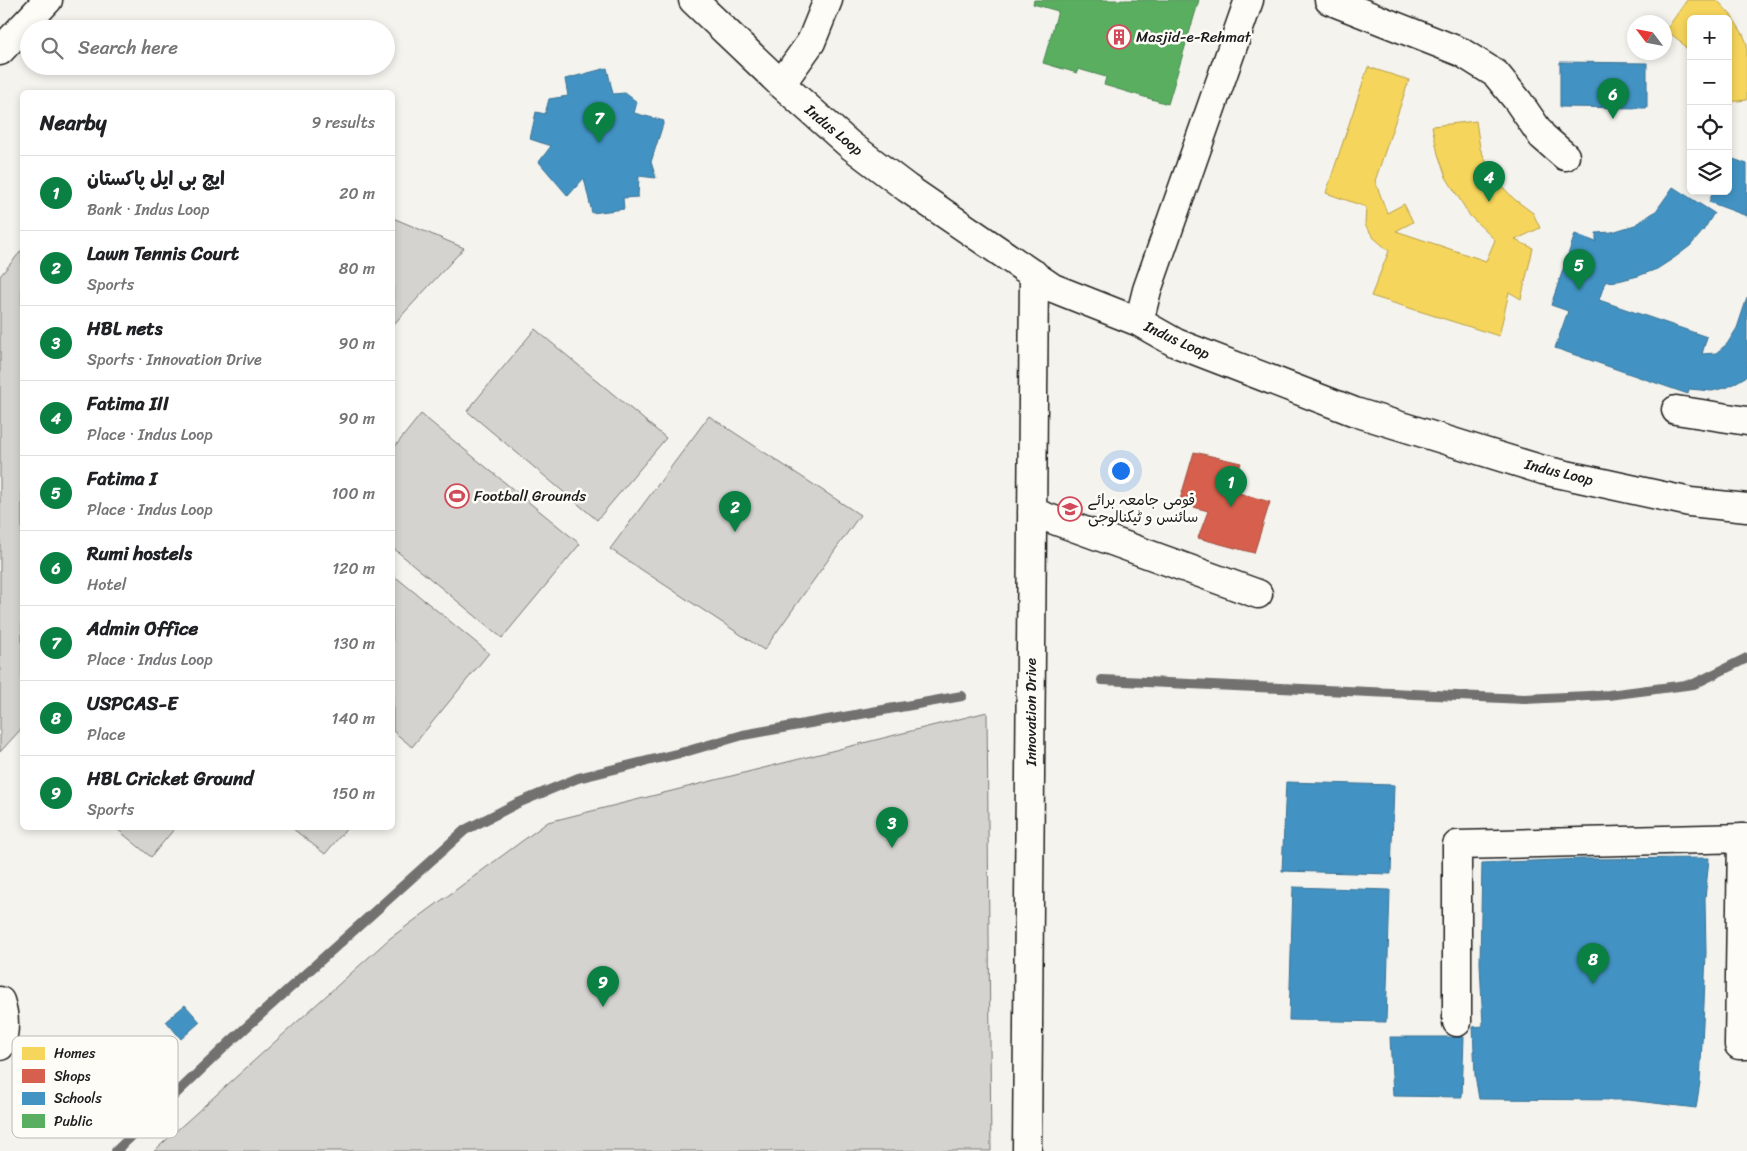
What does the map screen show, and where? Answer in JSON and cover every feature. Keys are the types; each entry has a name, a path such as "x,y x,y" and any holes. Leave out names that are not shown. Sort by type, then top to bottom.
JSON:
{"street":[{"path":"29,20 48,0"},
{"name":"Indus Loop","path":"693,0 781,84 864,156 907,188 1053,288 1139,322 1176,343 1355,412 1543,470 1690,502 1747,508"},
{"path":"781,84 811,42 828,0"},
{"path":"1139,322 1147,290 1249,0"},
{"path":"1329,0 1461,52 1496,74 1518,101 1542,136 1565,156"},
{"path":"0,51 20,30"},
{"name":"Innovation Drive","path":"1027,1151 1034,274"},
{"path":"1676,410 1747,421"},
{"path":"1032,512 1258,594"},
{"path":"1457,1022 1457,845 1744,838 1743,975 1739,1045 1747,1045"},
{"path":"0,1001 5,1017 3,1038 0,1046"}],"shaded area":[{"path":"395,219 464,248 395,323"},
{"path":"20,252 20,730 0,752 0,276"},
{"path":"535,329 666,438 597,520 467,411"},
{"name":"Football Grounds","path":"421,414 580,544 502,638 395,550 395,446"},
{"path":"709,416 860,515 764,650 610,549"},
{"path":"395,576 489,653 412,747 395,733"},
{"path":"987,712 991,1151 154,1151 168,1138 178,1138 178,1129 389,939 548,822"},
{"path":"118,830 173,830 151,857"},
{"path":"295,830 345,830 325,854"}],"building: Homes":[{"path":"1687,0 1717,0 1731,15 1687,15 1687,49 1672,35 1672,21"},
{"path":"1732,17 1747,44 1747,100 1732,102"},
{"path":"1368,67 1409,80 1375,181 1387,213 1404,204 1413,222 1396,231 1486,261 1495,240 1470,216 1446,177 1438,154 1432,126 1476,121 1480,148 1489,168 1514,199 1533,213 1540,228 1515,240 1533,248 1521,299 1509,292 1499,336 1371,296 1389,251 1374,238 1365,225 1366,207 1326,193"}],"building: Shops":[{"path":"1194,452 1241,463 1232,491 1270,502 1254,553 1198,538 1208,511 1179,503"}],"building: Schools":[{"path":"1560,62 1647,63 1647,108 1560,107"},
{"path":"607,68 613,94 625,93 637,102 634,113 664,121 651,162 656,178 639,176 638,197 623,198 624,209 592,213 584,178 568,196 539,162 551,146 530,139 536,112 545,114 549,99 568,96 565,79"},
{"path":"1732,158 1747,164 1747,216 1709,202 1712,195 1732,195"},
{"path":"1673,187 1714,213 1703,231 1690,246 1657,269 1618,281 1605,282 1599,300 1707,337 1702,354 1716,353 1727,344 1737,328 1747,298 1747,376 1728,387 1712,391 1689,389 1688,394 1555,348 1568,311 1551,305 1575,234 1596,242 1596,233 1612,232 1635,225 1656,211"},
{"path":"1286,782 1394,785 1391,874 1282,871"},
{"path":"1709,858 1705,899 1706,952 1700,1082 1696,1108 1629,1100 1479,1099 1475,1075 1473,1027 1483,1026 1480,963 1482,863 1583,859"},
{"path":"1293,887 1390,890 1386,1022 1289,1020"},
{"path":"185,1005 200,1022 181,1039 166,1021"},
{"path":"1390,1037 1464,1037 1462,1097 1393,1096"}],"building: Public":[{"name":"Masjid-e-Rehmat","path":"1034,0 1199,0 1168,104 1104,85 1106,77 1078,69 1077,73 1043,63 1058,11 1033,4"}],"waterway":[{"path":"1102,680 1524,699 1609,695 1694,684 1747,658"},
{"path":"178,1092 230,1042 465,830 518,803 578,778 688,751 743,735 962,696"},
{"path":"116,1151 130,1138"}],"place":[{"name":"Masjid-e-Rehmat","path":"1119,37"},
{"name":"Rumi hostels","path":"1613,119"},
{"name":"Admin Office","path":"599,143"},
{"name":"Fatima III","path":"1489,202"},
{"name":"Fatima I","path":"1579,290"},
{"name":"Football Grounds","path":"457,496"},
{"name":"ایچ بی ایل پاکستان","path":"1231,507"},
{"name":"قومی جامعہ برائے سائنس و ٹیکنالوجی","path":"1070,509"},
{"name":"Lawn Tennis Court","path":"735,532"},
{"name":"HBL nets","path":"892,848"},
{"name":"USPCAS-E","path":"1593,984"},
{"name":"HBL Cricket Ground","path":"603,1007"}]}
